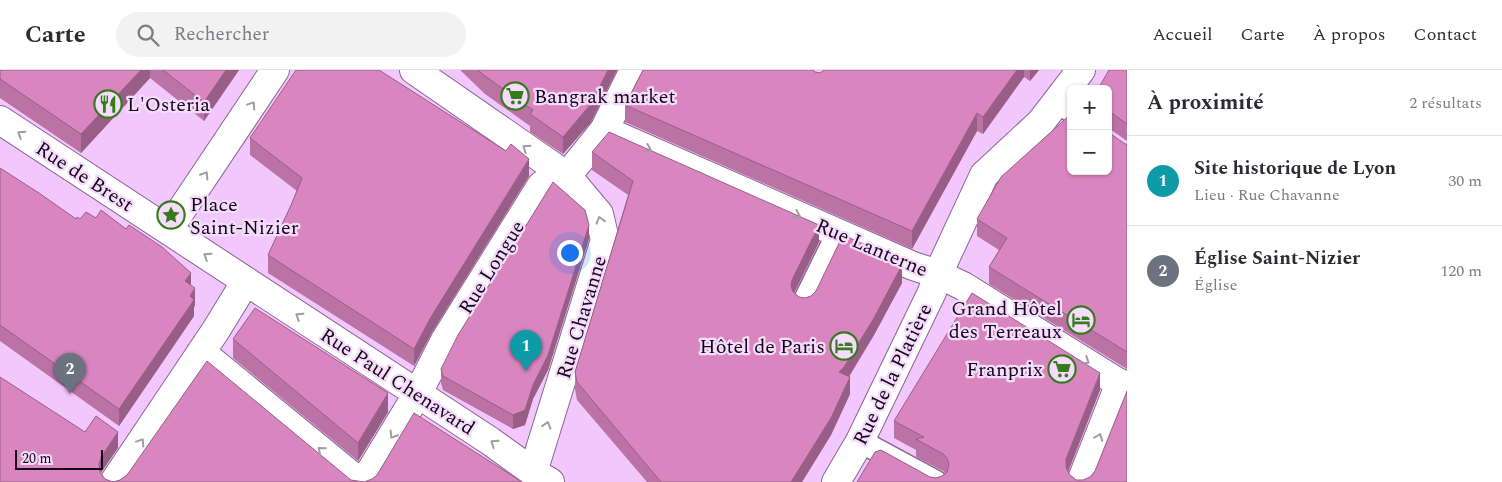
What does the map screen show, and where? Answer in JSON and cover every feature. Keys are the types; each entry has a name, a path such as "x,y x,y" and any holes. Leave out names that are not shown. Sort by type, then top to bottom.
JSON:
{"street":[{"path":"168,230 275,70"},
{"name":"Rue Chavanne","path":"414,70 566,176 599,214 605,240 541,477"},
{"name":"Rue Longue","path":"364,482 418,393 444,342 542,185 566,176 604,130 634,70"},
{"name":"Rue de la Platière","path":"836,482 860,441 932,292 938,274 984,175 1041,122 1063,109 1081,70"},
{"name":"Rue de Brest","path":"0,120 246,281"},
{"name":"Rue Lanterne","path":"604,130 913,266 938,274 963,286 1123,386"},
{"path":"804,302 838,233"},
{"path":"114,482 246,281"},
{"name":"Rue Paul Chenavard","path":"246,281 490,440 541,477"},
{"path":"201,352 352,476 356,482"},
{"path":"1081,482 1123,386"},
{"path":"860,441 936,482"}],"building":[{"path":"0,70 141,70 81,134 0,79"},
{"path":"163,70 226,70 204,102"},
{"path":"296,70 379,70 506,151 511,144 529,159 431,317 414,349 268,255 302,178 250,138"},
{"path":"478,70 608,70 591,104 563,137 530,114 533,110"},
{"path":"643,70 813,70 820,73 824,70 1017,70 983,117 977,113 912,231 625,105"},
{"path":"1109,70 1127,70 1127,124 1112,113 1112,85 1100,85"},
{"path":"1067,118 1067,175 1112,175 1112,135 1127,144 1127,352 989,267 1007,238 977,219 1001,177"},
{"path":"609,132 819,225 792,280 793,292 799,297 811,296 816,291 843,235 900,260 902,265 874,318 839,372 850,377 831,418 791,482 661,482 577,382 575,372 633,181 592,152"},
{"path":"0,168 76,219 77,217 80,219 86,212 96,218 101,210 126,229 129,225 162,247 191,273 185,281 195,288 190,296 194,300 119,409 0,325"},
{"path":"553,182 585,210 589,225 548,355 533,385 525,410 513,415 443,376 441,369 458,335"},
{"path":"972,293 1100,373 1066,459 1066,467 1069,474 1076,480 1090,477 1095,471 1127,391 1127,482 857,482 875,452 881,450 930,477 936,478 947,472 949,464 943,454 916,439 924,437 894,421"},
{"path":"255,308 388,393 358,443 233,339"},
{"path":"207,361 351,480 364,482 113,482 127,475"},
{"path":"0,377 85,432 96,416 118,432 101,457 99,464 100,472 105,479 113,482 0,482"},
{"path":"414,413 522,482 364,482 377,475"}],"place":[{"name":"Bangrak market","path":"515,96"},
{"name":"L'Osteria","path":"108,104"},
{"name":"Place Saint-Nizier","path":"171,215"},
{"name":"Grand Hôtel des Terreaux","path":"1081,320"},
{"name":"Hôtel de Paris","path":"844,346"},
{"name":"Franprix","path":"1062,369"},
{"name":"Site historique de Lyon","path":"526,371"},
{"name":"Église Saint-Nizier","path":"70,394"}]}
